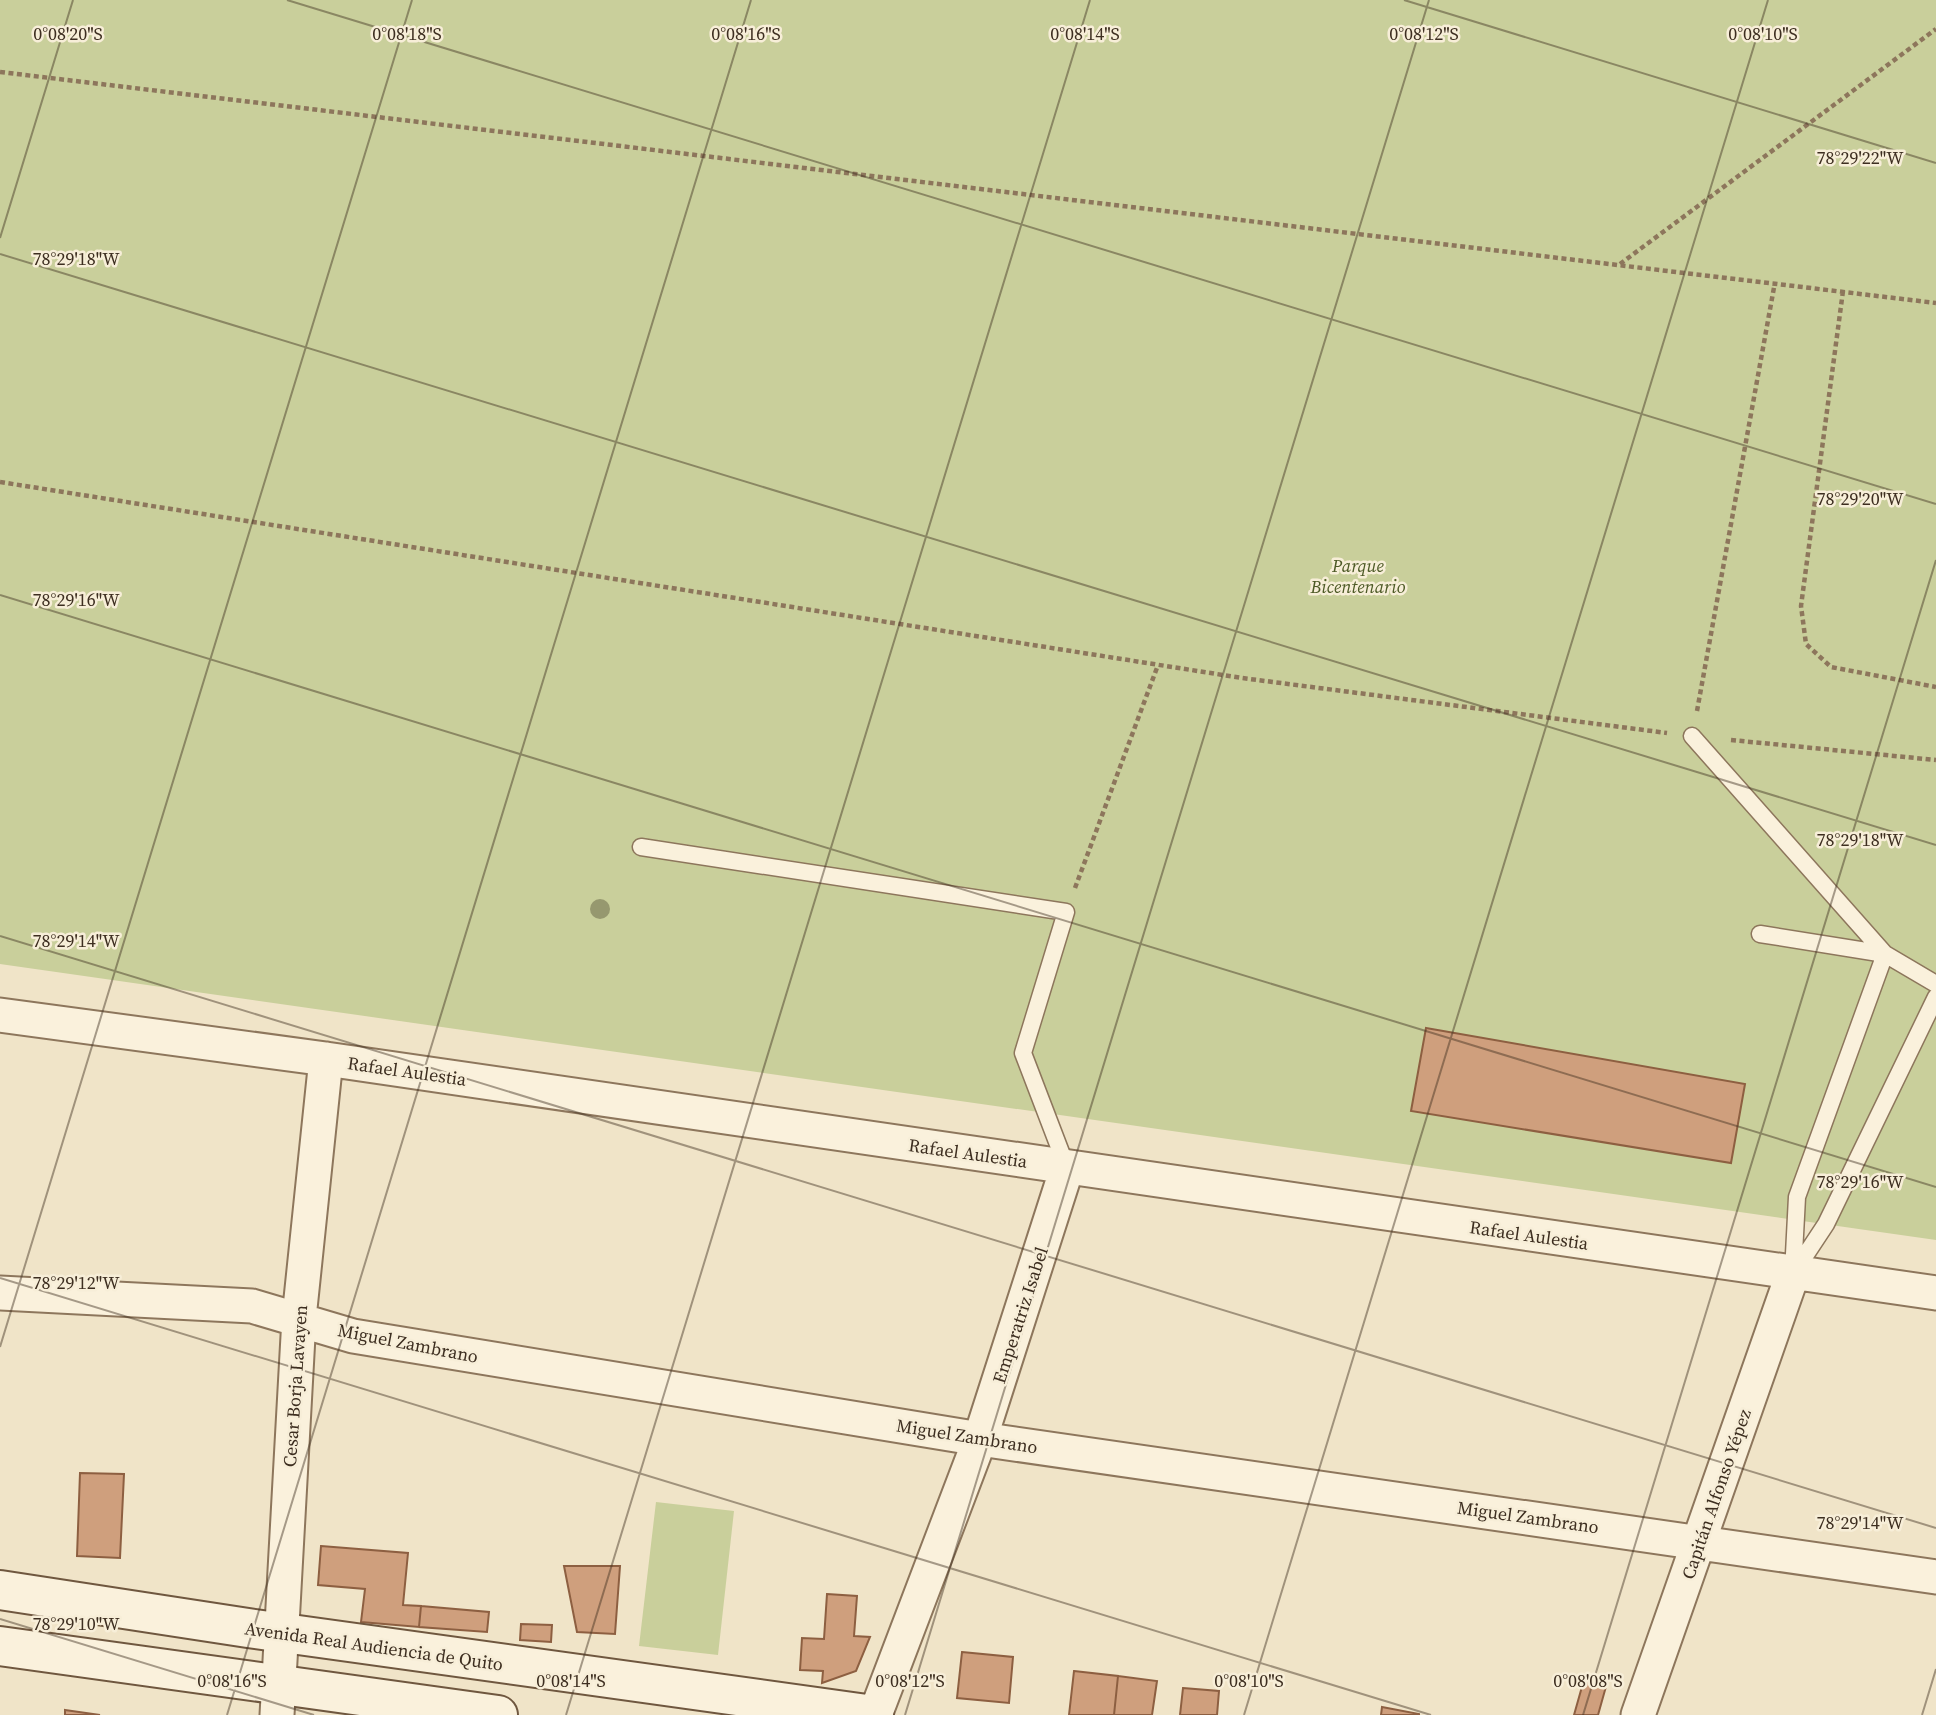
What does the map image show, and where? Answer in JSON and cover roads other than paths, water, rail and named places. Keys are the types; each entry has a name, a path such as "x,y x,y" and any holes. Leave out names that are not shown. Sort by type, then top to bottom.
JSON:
{"street":[{"name":"Rafael Aulestia","path":"0,1015 326,1059 1936,1293"},
{"name":"Cesar Borja Lavayen","path":"278,1699 299,1318 326,1059"},
{"name":"Emperatriz Isabel","path":"875,1715 980,1439 1067,1168"},
{"name":"Capitán Alfonso Yépez","path":"1638,1715 1793,1273"},
{"name":"Miguel Zambrano","path":"0,1293 252,1306 353,1336 980,1439 1936,1577"},
{"name":"Avenida Real Audiencia de Quito","path":"0,1590 280,1633 875,1715"},
{"path":"0,1646 278,1699 498,1715"}],"lane":[{"path":"1692,736 1885,954 1936,984"},
{"path":"641,847 1066,912 1023,1053 1067,1168"},
{"path":"1760,934 1885,954"},
{"path":"1793,1273 1797,1197 1885,954"},
{"path":"1793,1273 1826,1224 1936,996"}],"park label":[{"name":"Parque Bicentenario","path":"1358,575"}]}
